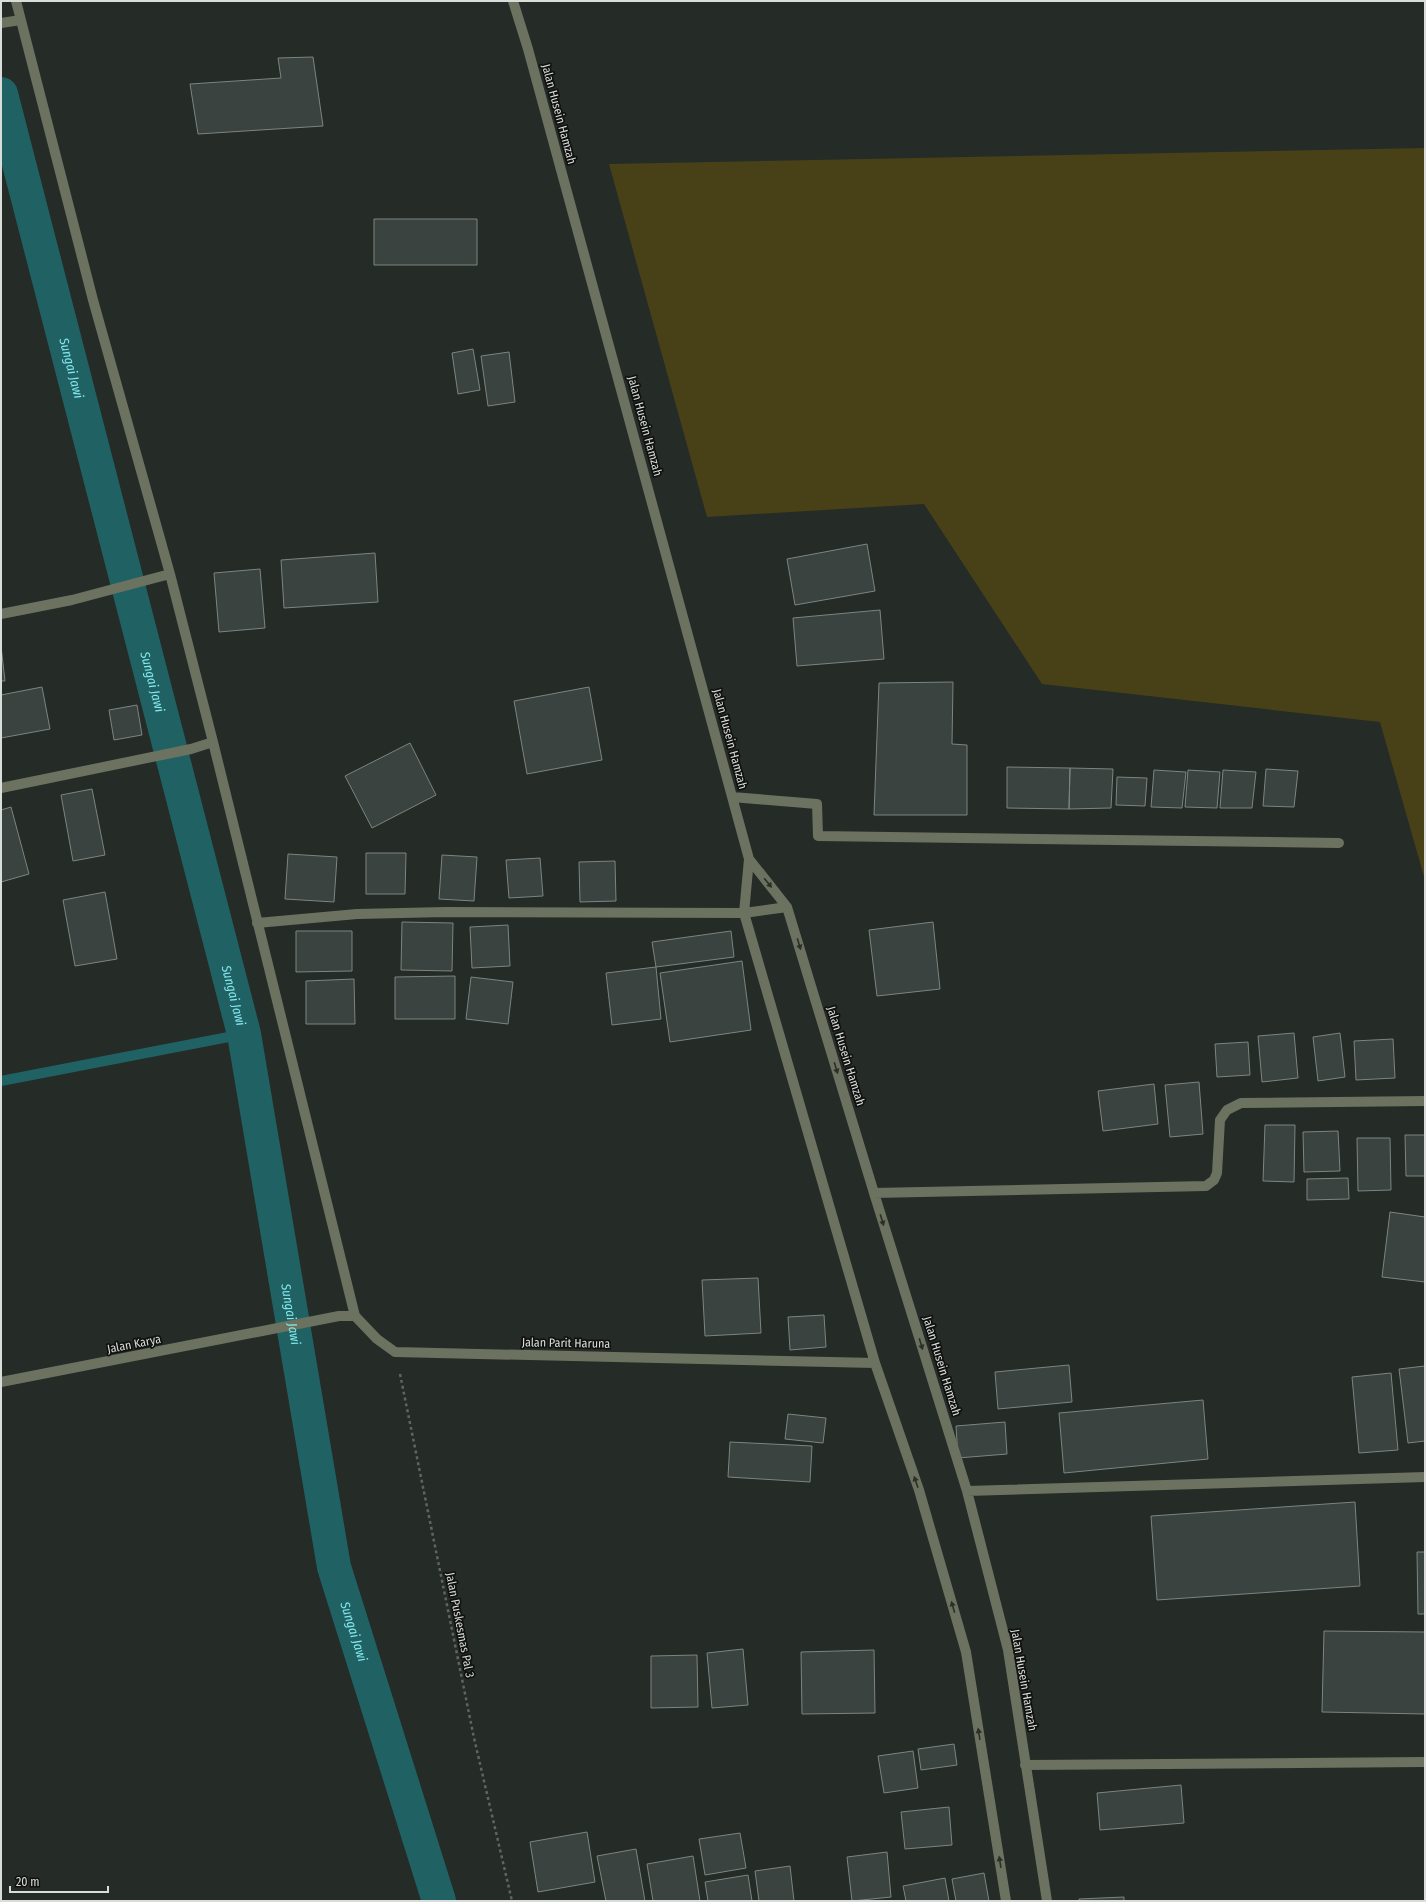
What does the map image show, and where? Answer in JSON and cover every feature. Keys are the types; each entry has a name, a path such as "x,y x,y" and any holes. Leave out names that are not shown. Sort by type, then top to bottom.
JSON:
{"street":[{"path":"16,1 93,300 170,574 355,1316 377,1339 395,1352"},
{"name":"Jalan Husein Hamzah","path":"513,1 528,49 749,859 744,913 875,1363 919,1490 966,1652 1006,1901"},
{"path":"2,23 21,20"},
{"path":"1,614 72,600 170,574"},
{"path":"1,788 191,749 213,742"},
{"path":"732,797 817,804 818,836 1339,843"},
{"name":"Jalan Husein Hamzah","path":"749,859 787,907 967,1491 1008,1650 1047,1901"},
{"path":"257,923 357,914 438,912 744,913 787,907"},
{"path":"874,1193 1206,1186 1214,1180 1217,1173 1220,1120 1227,1110 1240,1103 1425,1101"},
{"name":"Jalan Karya","path":"1,1382 271,1331 339,1316 355,1316"},
{"name":"Jalan Parit Haruna","path":"395,1352 875,1363"},
{"path":"967,1491 1425,1476"},
{"path":"1025,1765 1425,1762"}],"path":[{"name":"Jalan Puskesmas Pal 3","path":"395,1352 474,1738 512,1901"}],"shaded area":[{"path":"1425,148 1425,880 1380,722 1042,684 924,504 707,517 609,164"}],"building":[{"path":"313,57 323,126 198,134 190,84 281,78 278,58"},
{"path":"374,219 477,219 477,265 374,265"},
{"path":"473,349 480,390 458,394 452,353"},
{"path":"509,352 515,402 488,406 481,356"},
{"path":"867,544 875,591 795,605 787,559"},
{"path":"375,553 378,602 284,608 281,560"},
{"path":"260,569 265,628 219,632 214,573"},
{"path":"880,610 884,659 797,666 793,618"},
{"path":"1,646 5,681 1,681"},
{"path":"953,682 952,744 967,745 967,815 874,815 879,683"},
{"path":"42,687 50,729 1,738 1,695"},
{"path":"589,687 602,760 527,774 514,701"},
{"path":"137,705 142,735 114,740 109,710"},
{"path":"410,743 436,795 372,828 345,776"},
{"path":"1007,767 1070,768 1069,809 1007,808"},
{"path":"1070,768 1113,769 1111,808 1069,809"},
{"path":"1266,769 1298,771 1294,807 1263,806"},
{"path":"1154,770 1186,772 1182,808 1151,807"},
{"path":"1188,770 1220,772 1217,808 1185,807"},
{"path":"1223,770 1256,772 1252,808 1220,808"},
{"path":"1117,777 1147,778 1145,806 1116,805"},
{"path":"92,789 105,855 73,861 61,795"},
{"path":"11,807 29,874 1,882 1,810"},
{"path":"366,853 406,853 405,894 366,894"},
{"path":"288,854 337,857 334,902 285,899"},
{"path":"442,855 477,857 474,901 439,899"},
{"path":"540,858 543,896 509,898 506,860"},
{"path":"615,861 616,901 580,902 579,862"},
{"path":"105,892 117,959 75,966 63,900"},
{"path":"402,922 453,923 452,971 401,970"},
{"path":"933,922 940,989 877,996 869,930"},
{"path":"508,925 510,966 472,968 470,927"},
{"path":"296,931 352,931 352,971 296,972"},
{"path":"731,931 734,957 656,967 652,942"},
{"path":"742,961 751,1030 670,1042 660,973"},
{"path":"656,967 661,1019 612,1025 606,973"},
{"path":"455,976 455,1019 395,1019 395,977"},
{"path":"471,977 513,982 508,1024 466,1019"},
{"path":"354,979 355,1024 306,1024 306,981"},
{"path":"1294,1033 1298,1078 1262,1082 1258,1036"},
{"path":"1340,1033 1345,1077 1318,1081 1313,1037"},
{"path":"1393,1039 1395,1078 1356,1080 1354,1041"},
{"path":"1248,1042 1250,1075 1217,1077 1215,1044"},
{"path":"1199,1082 1203,1134 1170,1137 1165,1085"},
{"path":"1154,1084 1158,1124 1103,1131 1098,1091"},
{"path":"1265,1125 1295,1125 1294,1182 1263,1181"},
{"path":"1338,1131 1340,1171 1304,1172 1303,1132"},
{"path":"1405,1135 1425,1135 1425,1176 1406,1176"},
{"path":"1357,1138 1390,1138 1391,1190 1358,1191"},
{"path":"1348,1178 1349,1199 1307,1200 1307,1179"},
{"path":"1390,1212 1425,1217 1425,1282 1382,1277"},
{"path":"758,1278 761,1333 705,1336 702,1280"},
{"path":"824,1315 826,1347 790,1350 788,1317"},
{"path":"1069,1365 1072,1402 998,1409 995,1372"},
{"path":"1425,1366 1425,1441 1408,1443 1399,1369"},
{"path":"1391,1373 1398,1450 1359,1453 1352,1377"},
{"path":"1203,1400 1208,1459 1064,1473 1059,1413"},
{"path":"788,1414 826,1418 823,1443 785,1439"},
{"path":"1005,1422 1007,1454 958,1458 956,1426"},
{"path":"730,1442 812,1446 810,1482 728,1477"},
{"path":"1355,1502 1360,1586 1157,1600 1151,1516"},
{"path":"1417,1552 1425,1552 1425,1614 1418,1614"},
{"path":"1324,1631 1425,1632 1425,1714 1322,1712"},
{"path":"743,1649 748,1705 712,1708 707,1653"},
{"path":"874,1650 875,1713 802,1714 801,1652"},
{"path":"697,1655 698,1707 651,1708 651,1656"},
{"path":"954,1744 957,1765 921,1770 918,1749"},
{"path":"913,1751 918,1788 884,1793 878,1756"},
{"path":"1181,1785 1184,1823 1100,1830 1097,1793"},
{"path":"949,1807 952,1845 905,1849 901,1812"},
{"path":"587,1832 595,1882 538,1892 530,1842"},
{"path":"740,1833 746,1868 705,1875 699,1839"},
{"path":"636,1849 645,1901 606,1901 597,1856"},
{"path":"887,1852 891,1897 852,1901 847,1857"},
{"path":"693,1856 700,1901 653,1901 647,1864"},
{"path":"790,1866 794,1901 759,1901 755,1871"},
{"path":"984,1873 989,1901 956,1901 952,1879"},
{"path":"748,1875 752,1901 708,1901 705,1882"},
{"path":"945,1878 949,1901 906,1901 903,1886"},
{"path":"1124,1897 1124,1901 1079,1901 1079,1899"}],"waterway":[{"name":"Sungai Jawi","path":"1,94 244,1034 334,1567 439,1901"},
{"path":"1,1081 244,1034"}]}
